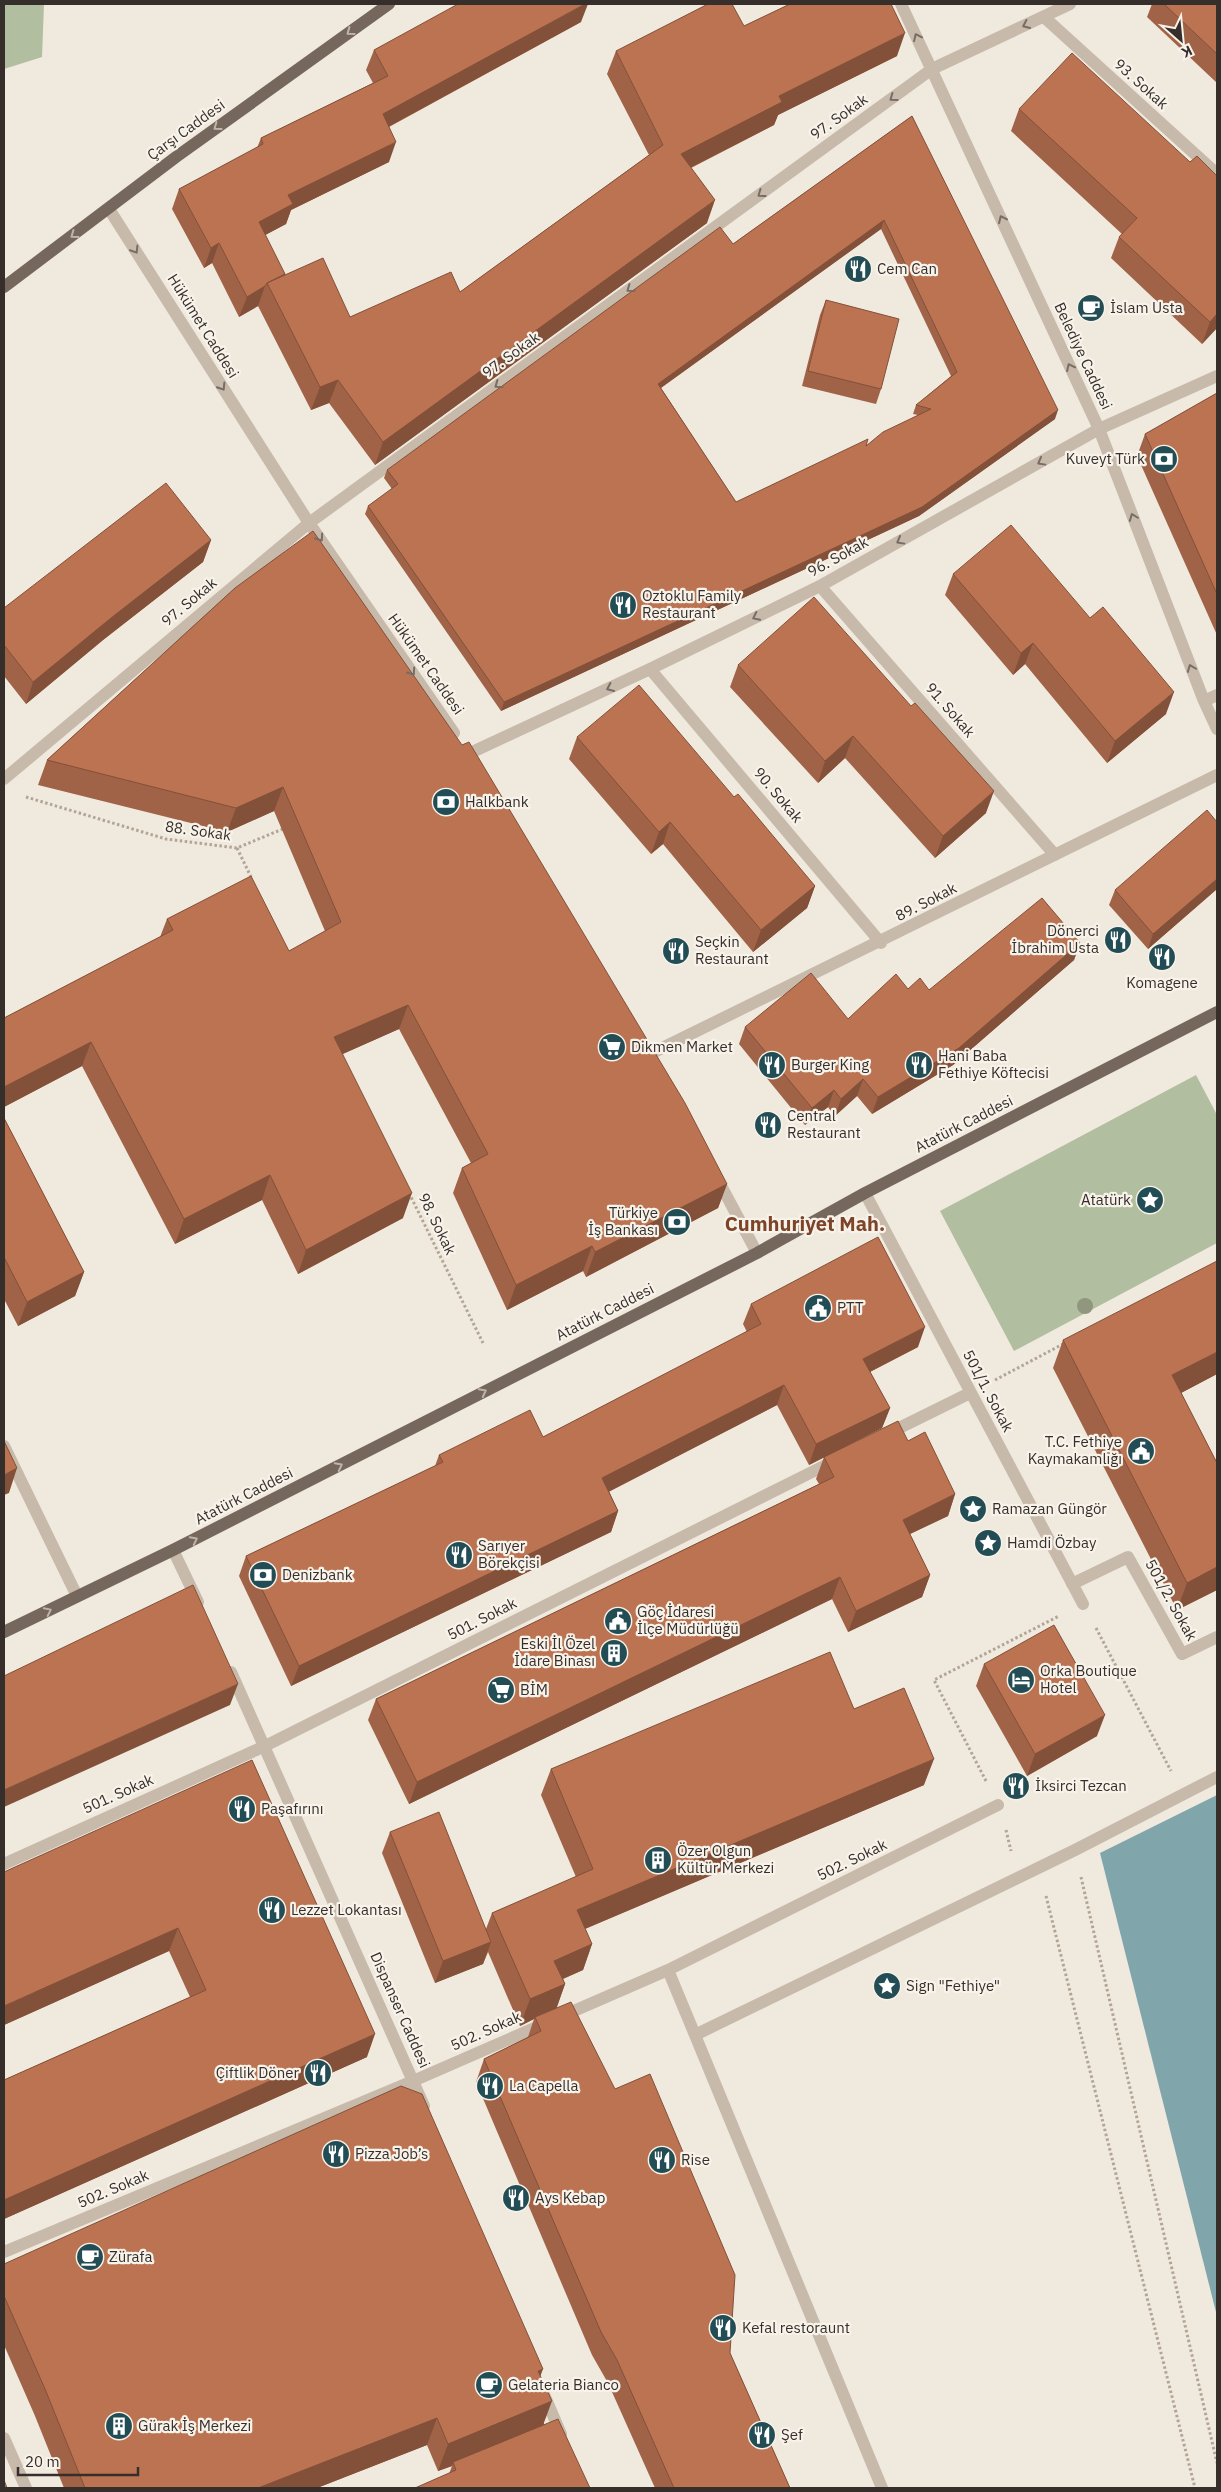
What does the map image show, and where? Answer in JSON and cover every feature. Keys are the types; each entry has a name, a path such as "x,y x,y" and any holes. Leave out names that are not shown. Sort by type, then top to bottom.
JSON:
{"main road":[{"name":"Çarşı Caddesi","path":"4,287 176,157 389,4"},
{"name":"Atatürk Caddesi","path":"4,1632 173,1550 757,1253 865,1193 1217,1012"}],"street":[{"name":"Belediye Caddesi","path":"902,4 1099,429 1204,701 1217,729"},
{"name":"97. Sokak","path":"4,779 309,523 932,70 1070,4"},
{"name":"93. Sokak","path":"1044,17 1217,174"},
{"name":"Hükümet Caddesi","path":"109,209 309,523 471,758"},
{"name":"96. Sokak","path":"471,758 820,586 1099,429 1217,376"},
{"name":"91. Sokak","path":"820,586 1055,855"},
{"name":"90. Sokak","path":"650,669 881,943"},
{"path":"1204,701 1217,695"},
{"name":"89. Sokak","path":"648,1055 881,943 1217,775"},
{"path":"710,1167 757,1253"},
{"name":"501/1. Sokak","path":"865,1193 1083,1604"},
{"path":"872,1442 970,1393"},
{"path":"4,1446 77,1596"},
{"name":"501. Sokak","path":"4,1864 265,1746 845,1456"},
{"path":"173,1550 205,1617"},
{"name":"501/2. Sokak","path":"1072,1584 1128,1557 1182,1654 1217,1637"},
{"name":"Dispanser Caddesi","path":"225,1660 265,1746 429,2118"},
{"path":"695,2035 1075,1850 1217,1777"},
{"name":"502. Sokak","path":"4,2252 413,2081 668,1970 998,1805"},
{"path":"668,1970 882,2488"},
{"path":"540,2384 555,2432 567,2446"},
{"path":"4,2438 26,2488"}],"path":[{"name":"88. Sokak","path":"23,796 166,839 236,848 292,825"},
{"path":"236,848 254,883"},
{"name":"98. Sokak","path":"408,1192 483,1343"},
{"path":"970,1393 1067,1342"},
{"path":"998,1805 934,1680 1083,1604 1171,1772 1179,1769"},
{"path":"1075,1850 1217,2463"},
{"path":"1037,1867 1195,2488"}],"green space":[{"path":"4,4 44,4 42,57 4,69"},
{"path":"1196,1075 1217,1115 1217,1243 1014,1351 940,1211"}],"water":[{"path":"1217,1795 1217,2316 1100,1853"}],"building":[{"path":"458,4 585,4 383,114 396,142 288,195 293,204 259,222 285,274 267,283 247,297 219,243 211,248 179,189 263,144 261,138 388,76 374,50"},
{"path":"708,4 732,4 744,26 790,4 891,4 905,33 779,96 782,102 681,154 715,200 383,442 338,380 320,387 267,283 323,258 350,317 451,272 460,292 663,145 616,51"},
{"path":"1164,4 1217,4 1217,54"},
{"path":"1072,53 1190,162 1197,156 1217,176 1217,314 1210,322 1119,237 1137,218 1019,109"},
{"path":"912,116 1058,410 922,507 504,702 368,506 398,484 387,470 720,227 733,244","holes":["884,220 957,372 916,405 931,409 883,432 866,446 868,439 736,502 658,384"]},
{"path":"826,300 899,319 881,389 808,371"},
{"path":"1217,393 1217,594 1145,434"},
{"path":"166,483 211,540 33,682 4,645 4,608"},
{"path":"1011,525 1090,618 1103,607 1174,692 1115,741 1033,643 1021,653 953,574"},
{"path":"313,531 462,745 469,742 685,1103 727,1184 595,1252 592,1246 516,1285 462,1168 488,1154 408,1005 334,1037 412,1193 306,1250 270,1175 184,1219 91,1042 4,1087 4,1018 173,930 167,919 251,876 289,951 341,922 283,787 236,808 47,760 235,588"},
{"path":"814,597 911,706 915,703 994,791 943,836 853,736 825,761 738,665"},
{"path":"639,685 734,797 738,794 815,886 761,930 670,822 659,832 577,737"},
{"path":"1207,810 1217,822 1217,879 1153,934 1115,890"},
{"path":"1042,898 1080,943 959,1048 878,1097 863,1079 841,1099 834,1090 812,1108 745,1027 811,973 848,1019 896,974 908,989 920,978 929,990"},
{"path":"4,1118 84,1272 27,1302 4,1257"},
{"path":"878,1237 925,1327 863,1359 890,1408 816,1444 784,1385 602,1478 618,1511 299,1666 246,1556 443,1462 439,1455 530,1410 543,1437 761,1324 751,1304"},
{"name":"T.C. Fethiye Kaymakamlığı","path":"1217,1261 1217,1352 1172,1375 1217,1463 1217,1567 1187,1583 1063,1340"},
{"path":"898,1421 908,1441 925,1432 955,1494 903,1520 930,1575 856,1611 840,1577 417,1782 376,1699 834,1477 824,1457"},
{"path":"4,1441 17,1468 4,1475"},
{"path":"193,1585 238,1684 4,1790 4,1676"},
{"path":"1054,1625 1105,1715 1035,1754 984,1664"},
{"name":"Özer Olgun Kültür Merkezi","path":"830,1652 854,1709 904,1688 934,1759 577,1910 592,1944 554,1961 565,1984 530,1999 492,1913 593,1869 551,1769"},
{"path":"252,1760 375,2034 4,2200 4,2080 206,1990 178,1928 4,2006 4,1872"},
{"path":"439,1812 491,1942 443,1961 390,1832"},
{"path":"571,2002 615,2089 650,2074 735,2275 730,2353 790,2488 674,2488 617,2360 601,2332 484,2059 541,2031 535,2017"},
{"path":"401,2086 422,2094 543,2369 538,2371 552,2401 448,2444 437,2418 258,2488 85,2488 45,2389 4,2296 4,2264"},
{"path":"558,2419 590,2488 415,2488 456,2470 453,2462"}],"place":[{"name":"Cem Can","path":"858,269"},
{"name":"İslam Usta","path":"1091,308"},
{"name":"Kuveyt Türk","path":"1164,459"},
{"name":"Oztoklu Family Restaurant","path":"623,605"},
{"name":"Halkbank","path":"446,802"},
{"name":"Dönerci İbrahim Usta","path":"1118,940"},
{"name":"Seçkin Restaurant","path":"676,951"},
{"name":"Komagene","path":"1162,957"},
{"name":"Dikmen Market","path":"612,1047"},
{"name":"Burger King","path":"772,1065"},
{"name":"Hani Baba Fethiye Köftecisi","path":"919,1065"},
{"name":"Central Restaurant","path":"768,1125"},
{"name":"Atatürk","path":"1150,1200"},
{"name":"Türkiye İş Bankası","path":"677,1222"},
{"name":"PTT","path":"818,1308"},
{"name":"T.C. Fethiye Kaymakamlığı","path":"1141,1451"},
{"name":"Ramazan Güngör","path":"973,1509"},
{"name":"Hamdi Özbay","path":"988,1543"},
{"name":"Sarıyer Börekçisi","path":"459,1555"},
{"name":"Denizbank","path":"263,1575"},
{"name":"Göç İdaresi İlçe Müdürlüğü","path":"618,1621"},
{"name":"Eski İl Özel İdare Binası","path":"614,1653"},
{"name":"Orka Boutique Hotel","path":"1021,1680"},
{"name":"BİM","path":"501,1690"},
{"name":"İksirci Tezcan","path":"1016,1786"},
{"name":"Paşafırını","path":"242,1809"},
{"name":"Özer Olgun Kültür Merkezi","path":"658,1860"},
{"name":"Lezzet Lokantası","path":"272,1910"},
{"name":"Sign \"Fethiye\"","path":"887,1986"},
{"name":"Çiftlik Döner","path":"318,2073"},
{"name":"La Capella","path":"490,2086"},
{"name":"Pizza Job’s","path":"336,2154"},
{"name":"Rise","path":"662,2160"},
{"name":"Ays Kebap","path":"516,2198"},
{"name":"Zürafa","path":"90,2257"},
{"name":"Kefal restoraunt","path":"723,2328"},
{"name":"Gelateria Bianco","path":"489,2385"},
{"name":"Gürak İş Merkezi","path":"119,2426"},
{"name":"Şef","path":"762,2435"}],"district":[{"name":"Cumhuriyet Mah.","path":"805,1224"}]}
